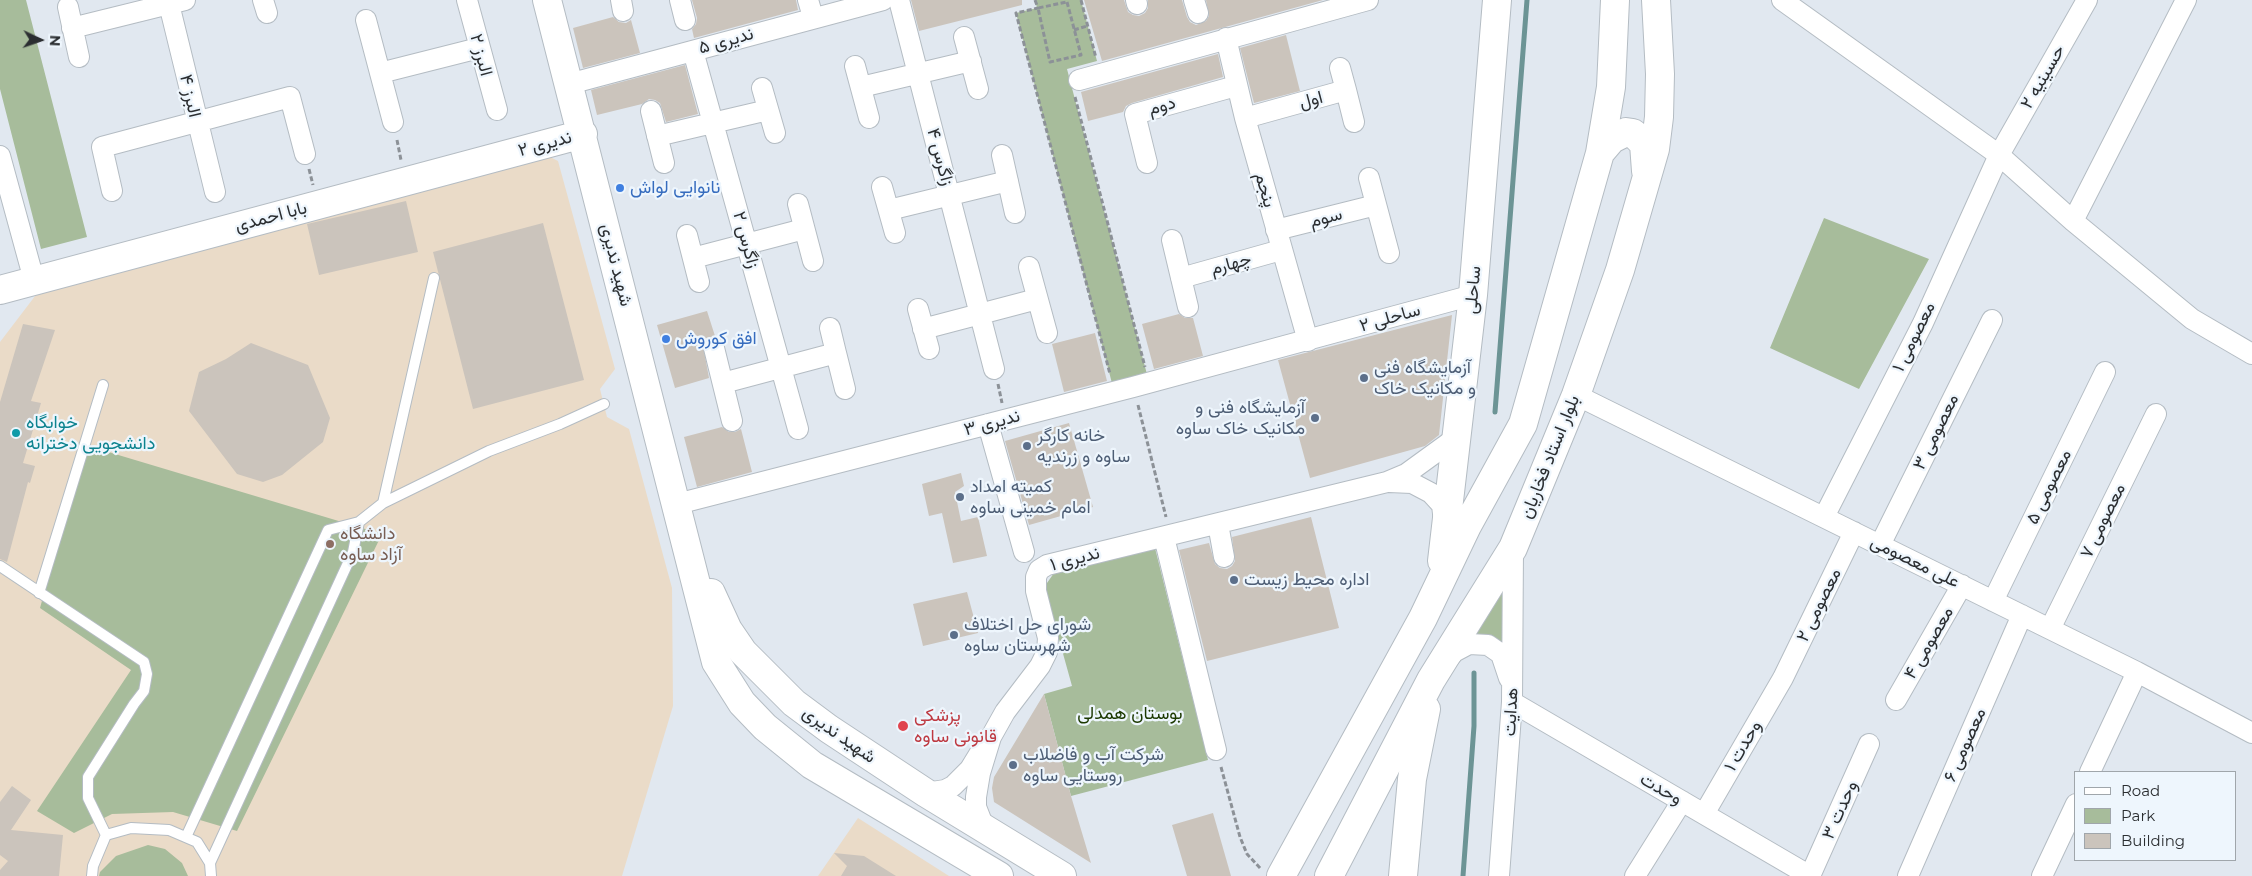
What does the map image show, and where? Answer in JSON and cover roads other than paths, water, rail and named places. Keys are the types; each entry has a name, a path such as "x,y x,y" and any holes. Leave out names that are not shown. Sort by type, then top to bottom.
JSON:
{"street":[{"name":"البرز ۲","path":"467,0 496,110"},
{"name":"شهید ندیری","path":"547,0 583,134 716,662 742,703 765,727 812,764 999,876"},
{"path":"680,0 685,20"},
{"name":"ندیری ۵","path":"569,84 693,51 810,9 883,0"},
{"name":"زاگرس ۴","path":"899,0 994,369"},
{"path":"1075,84 1226,38 1316,7 1368,0"},
{"name":"ساحلی","path":"1440,579 1473,296 1497,0"},
{"name":"بلوار استاد فخاریان","path":"1274,875 1423,618 1467,526 1504,462 1523,424 1600,153 1611,87 1615,0"},
{"name":"بلوار استاد فخاریان","path":"1329,876 1436,674 1513,548 1576,395 1620,270 1655,149 1659,117 1660,74 1656,0"},
{"path":"1782,0 1999,155 2073,221 2192,319 2252,354"},
{"name":"حسینیه ۲","path":"1999,155 2087,0"},
{"path":"2073,221 2186,0"},
{"path":"72,28 174,1"},
{"name":"البرز ۴","path":"174,1 196,122 214,192"},
{"path":"68,7 79,57"},
{"path":"366,20 393,122"},
{"path":"964,36 978,89"},
{"name":"پنجم","path":"1226,38 1236,86 1308,341"},
{"path":"380,73 479,48"},
{"name":"زاگرس ۲","path":"693,51 798,429"},
{"path":"860,87 971,61"},
{"path":"855,66 869,118"},
{"path":"1340,68 1346,90"},
{"name":"دوم","path":"1148,162 1136,114 1236,86"},
{"path":"762,88 775,133"},
{"name":"اول","path":"1245,118 1346,90 1354,122"},
{"path":"112,191 102,147 290,97 305,154"},
{"path":"658,136 768,110"},
{"path":"651,111 664,163"},
{"path":"1600,153 1612,139 1626,132 1633,133 1644,144 1646,180"},
{"name":"ندیری ۲","path":"508,154 583,134"},
{"name":"بابا احمدی","path":"0,290 508,154"},
{"path":"1002,155 1015,213"},
{"name":"معصومی ۱","path":"1824,517 1922,323 1999,155"},
{"path":"0,156 34,280"},
{"path":"1369,178 1389,253"},
{"path":"889,210 1008,181"},
{"path":"882,187 895,233"},
{"path":"798,204 813,261"},
{"name":"سوم","path":"1276,230 1376,204"},
{"path":"693,258 804,229"},
{"path":"686,235 699,282"},
{"path":"1172,240 1188,307"},
{"name":"چهارم","path":"1181,278 1282,250"},
{"path":"1029,267 1047,333"},
{"name":"ساحلی ۲","path":"1308,341 1473,296"},
{"path":"923,329 1037,299"},
{"path":"918,309 929,349"},
{"name":"معصومی ۳","path":"1880,545 1992,320"},
{"path":"830,328 845,389"},
{"name":"ندیری ۳","path":"677,504 1308,341"},
{"path":"714,348 732,421"},
{"path":"723,383 836,353"},
{"name":"معصومی ۵","path":"1993,601 2105,372"},
{"name":"علی معصومی","path":"1576,395 2137,672 2252,733"},
{"name":"معصومی ۷","path":"2050,629 2156,414"},
{"path":"997,422 1024,552"},
{"path":"1386,482 1456,446 1466,469 1476,476 1487,477 1504,462"},
{"path":"1386,482 1412,484 1431,493 1442,505 1445,537"},
{"name":"ندیری ۱","path":"985,830 977,812 976,797 980,773 991,737 1005,712 1040,666 1047,652 1048,638 1036,591 1036,577 1039,570 1047,566 1386,482"},
{"path":"1218,524 1224,557"},
{"name":"شهید ندیری","path":"683,530 728,630 742,652 794,703 829,730 926,793 1062,876"},
{"name":"معصومی ۲","path":"1783,678 1854,532"},
{"path":"1167,536 1216,750"},
{"name":"هدایت","path":"1499,876 1512,694 1513,548"},
{"name":"معصومی ۴","path":"1896,700 1962,585"},
{"name":"معصومی ۶","path":"1908,876 2022,615"},
{"path":"1403,876 1412,779 1436,674 1454,652 1469,644 1488,645 1501,654 1512,694"},
{"path":"2090,771 2137,672"},
{"name":"وحدت ۱","path":"1704,814 1783,678"},
{"name":"وحدت","path":"1512,694 1801,874"},
{"path":"926,793 945,790 953,786 970,768 991,737"},
{"name":"وحدت ۳","path":"1801,874 1869,744"},
{"path":"1635,876 1682,801"},
{"path":"2042,876 2074,808"}],"lane":[{"path":"383,504 434,278"},
{"path":"40,593 103,385"},
{"path":"186,837 328,530 359,522 383,504 489,452 560,424 604,404"},
{"path":"210,863 353,552 359,522"},
{"path":"0,566 144,662 147,674 144,691 88,778 88,798 106,835 93,866 92,876"},
{"path":"106,835 131,828 169,830 197,842 210,863 211,876"}],"waterway":[{"path":"1495,412 1527,0"},
{"path":"1463,876 1474,726 1474,673"}],"place":[{"name":"نانوایی لواش","path":"620,188"},
{"name":"افق کوروش","path":"666,339"},
{"name":"آزمایشگاه فنی و مکانیک خاک","path":"1364,378"},
{"name":"آزمایشگاه فنی و مکانیک خاک ساوه","path":"1315,418"},
{"name":"خوابگاه دانشجویی دخترانه","path":"16,433"},
{"name":"خانه کارگر ساوه و زرندیه","path":"1027,446"},
{"name":"کمیته امداد امام خمینی ساوه","path":"960,497"},
{"name":"دانشگاه آزاد ساوه","path":"330,544"},
{"name":"اداره محیط زیست","path":"1234,580"},
{"name":"شورای حل اختلاف شهرستان ساوه","path":"954,635"},
{"name":"پزشکی قانونی ساوه","path":"903,726"},
{"name":"شرکت آب و فاضلاب روستایی ساوه","path":"1013,765"}],"park label":[{"name":"بوستان همدلی","path":"1130,714"}]}
